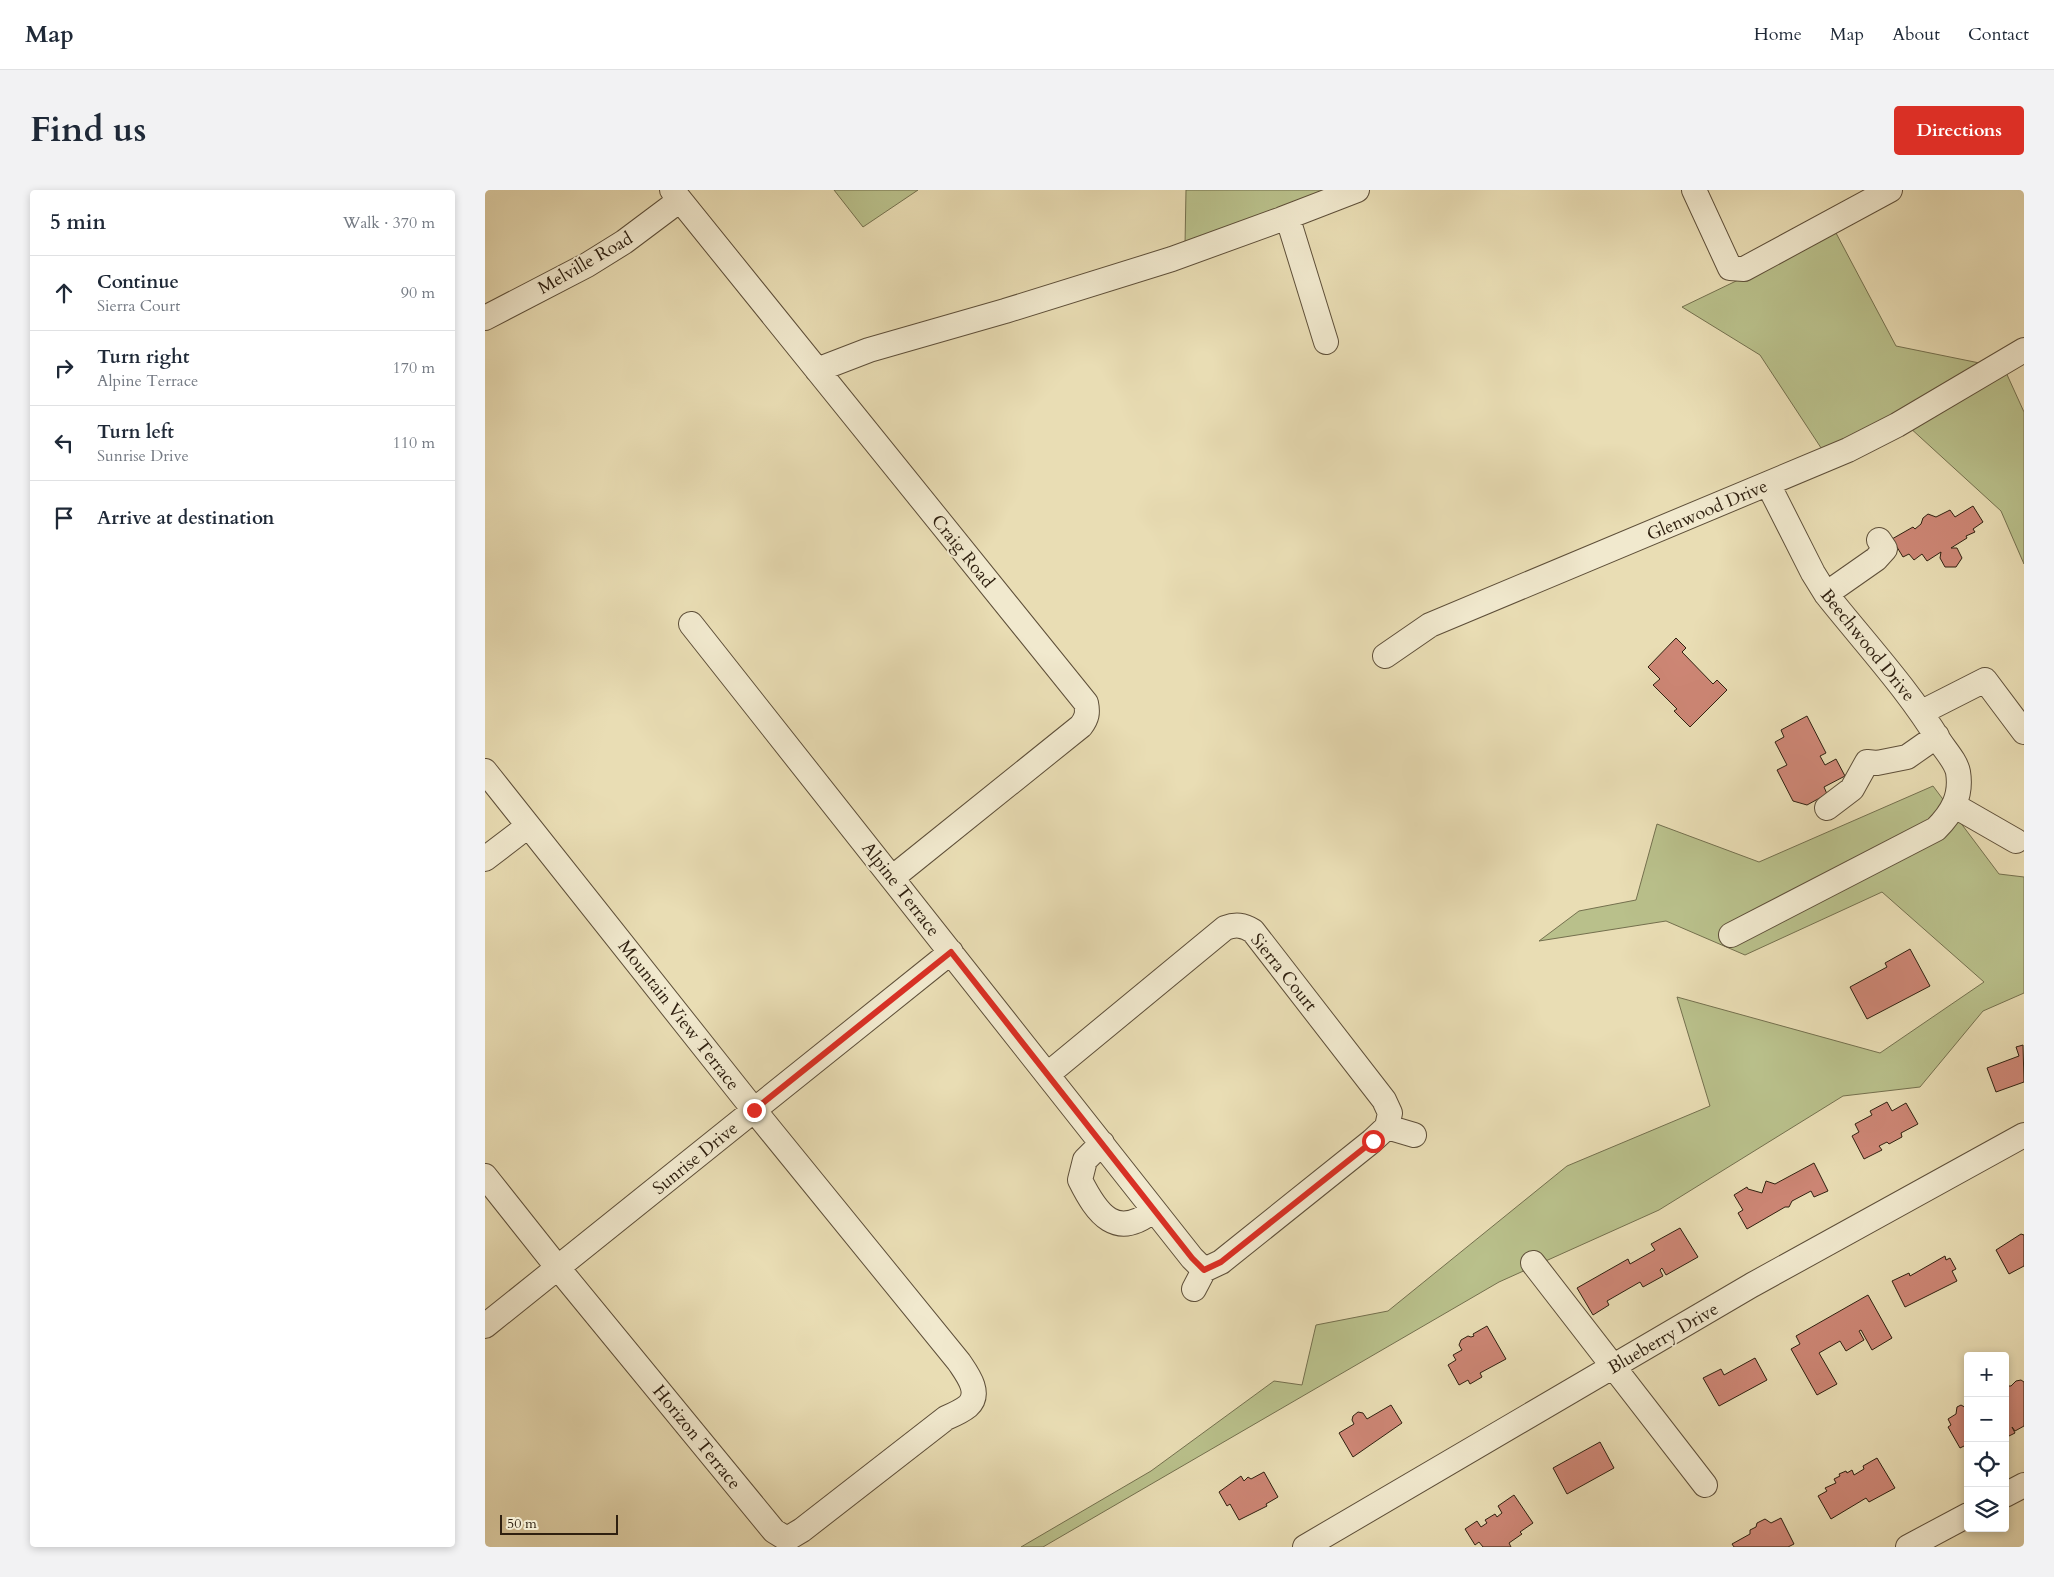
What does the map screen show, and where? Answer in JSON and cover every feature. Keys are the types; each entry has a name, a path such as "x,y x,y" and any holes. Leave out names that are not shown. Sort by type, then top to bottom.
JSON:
{"street":[{"path":"817,370 869,350 1005,311 1172,259 1357,190"},
{"path":"1695,190 1730,268 1745,269 1890,190"},
{"name":"Melville Road","path":"485,318 587,265 625,242 676,195"},
{"name":"Craig Road","path":"676,195 1086,703 1088,712 1081,726 893,878"},
{"path":"1282,219 1289,222 1326,342"},
{"name":"Glenwood Drive","path":"1385,656 1430,625 1848,450 1897,425 2024,350"},
{"name":"Beechwood Drive","path":"1731,935 1936,830 1947,819 1955,806 1959,783 1957,769 1922,712 1826,594 1813,573 1768,484"},
{"path":"1826,594 1876,559 1885,549 1879,540"},
{"name":"Alpine Terrace","path":"691,624 1192,1258 1199,1279 1373,1141 1387,1127"},
{"path":"1922,712 1985,680 2024,732"},
{"path":"1827,808 1852,789 1867,762 1907,757 1937,736"},
{"name":"Mountain View Terrace","path":"485,772 754,1110 971,1378 974,1396 969,1406 946,1418"},
{"path":"1955,806 2015,841"},
{"path":"485,859 528,826"},
{"name":"Sierra Court","path":"1048,1074 1225,928 1234,925 1244,926 1253,930 1384,1100 1390,1113 1387,1127"},
{"name":"Sunrise Drive","path":"485,1326 951,952"},
{"path":"1387,1127 1414,1136"},
{"name":"Blueberry Drive","path":"1305,1547 1761,1280 2024,1135"},
{"path":"1102,1143 1085,1160 1080,1180 1090,1200 1100,1214 1113,1221 1128,1224 1154,1210"},
{"name":"Horizon Terrace","path":"485,1176 774,1531 774,1541 787,1539 803,1530 946,1418"},
{"path":"1533,1263 1612,1367 1705,1484"},
{"path":"2009,1493 2024,1485"},
{"path":"1908,1547 1964,1517"}],"green space":[{"path":"834,190 918,190 863,227"},
{"path":"1186,190 1355,190 1303,198 1185,245"},
{"path":"1836,233 1896,346 2004,368 2024,412 2024,564 2001,511 1908,426 1829,460 1760,355 1682,307"},
{"path":"1933,786 1999,874 2024,877 2024,993 1983,1011 1920,1087 1843,1096 1659,1210 1499,1282 1043,1547 1021,1547 1151,1471 1274,1381 1302,1385 1316,1325 1388,1311 1567,1166 1710,1106 1677,997 1880,1053 1984,982 1882,892 1745,955 1666,921 1539,941 1579,911 1636,900 1657,824 1759,862"}],"building":[{"path":"1973,506 1983,522 1973,529 1975,532 1966,536 1967,538 1951,548 1957,548 1962,558 1956,567 1945,567 1940,558 1941,552 1927,561 1922,554 1914,560 1909,554 1903,557 1892,539 1913,527 1915,529 1928,514 1936,517 1950,510 1955,517"},
{"path":"1676,638 1686,648 1682,652 1713,684 1717,680 1727,690 1690,727 1674,711 1677,709 1653,685 1660,679 1648,667"},
{"path":"1807,716 1826,753 1820,756 1825,765 1836,759 1845,776 1824,787 1827,794 1807,805 1793,801 1777,770 1787,765 1775,742 1784,737 1781,730"},
{"path":"1910,949 1930,986 1867,1019 1850,987 1887,967 1885,963"},
{"path":"2023,1045 2024,1082 1996,1092 1987,1068 2019,1056 2016,1047"},
{"path":"1887,1102 1892,1111 1906,1103 1918,1124 1901,1133 1902,1137 1889,1144 1887,1142 1879,1146 1882,1150 1864,1159 1852,1136 1859,1132 1855,1124 1872,1115 1870,1111"},
{"path":"1814,1163 1828,1191 1814,1197 1811,1191 1792,1201 1789,1207 1785,1207 1747,1229 1738,1213 1743,1210 1734,1195 1747,1187 1762,1193 1766,1181 1775,1184"},
{"path":"1680,1228 1698,1257 1666,1275 1662,1268 1660,1270 1663,1276 1643,1287 1640,1282 1607,1301 1609,1305 1593,1315 1577,1288 1628,1259 1630,1264 1655,1250 1651,1244"},
{"path":"2021,1234 2024,1235 2024,1266 2009,1274 1996,1250"},
{"path":"1945,1256 1946,1260 1950,1258 1956,1269 1952,1271 1957,1281 1905,1307 1892,1281 1909,1273 1910,1276"},
{"path":"1868,1295 1892,1338 1872,1350 1861,1330 1859,1331 1864,1340 1846,1351 1840,1341 1819,1353 1837,1384 1817,1395 1791,1349 1800,1344 1796,1336"},
{"path":"1487,1326 1506,1359 1480,1373 1482,1377 1470,1384 1468,1380 1459,1385 1448,1365 1456,1360 1453,1355 1462,1350 1459,1345 1461,1340 1468,1336 1474,1336 1473,1334"},
{"path":"1755,1358 1767,1380 1719,1406 1703,1378 1721,1369 1724,1375"},
{"path":"2021,1380 2024,1382 2024,1426 2015,1431 2012,1427 2015,1433 2009,1436 2009,1386"},
{"path":"1391,1405 1402,1423 1353,1457 1339,1433 1354,1424 1353,1416 1358,1412 1363,1413 1367,1419"},
{"path":"1961,1405 1964,1407 1964,1446 1960,1448 1948,1427 1951,1425 1948,1419 1956,1414 1957,1407"},
{"path":"1600,1442 1614,1468 1567,1494 1553,1468"},
{"path":"1877,1458 1895,1488 1869,1502 1866,1498 1831,1519 1818,1496 1827,1491 1825,1488 1836,1483 1834,1479 1840,1476 1839,1474 1852,1470 1854,1475 1864,1469 1863,1466"},
{"path":"1264,1472 1278,1497 1266,1504 1267,1506 1239,1520 1230,1504 1227,1506 1219,1492 1241,1476 1244,1481 1248,1477 1251,1479"},
{"path":"1514,1495 1533,1523 1509,1543 1511,1547 1483,1547 1479,1542 1475,1545 1465,1529 1477,1521 1481,1527 1487,1523 1485,1520 1495,1514 1497,1517 1502,1513 1498,1506"},
{"path":"1781,1518 1794,1544 1788,1547 1734,1547 1732,1544 1750,1534 1750,1530 1756,1527 1757,1523 1765,1519 1771,1523"}],"route":[{"path":"754,1110 951,952 1192,1258 1204,1270 1221,1262 1373,1141"}]}
